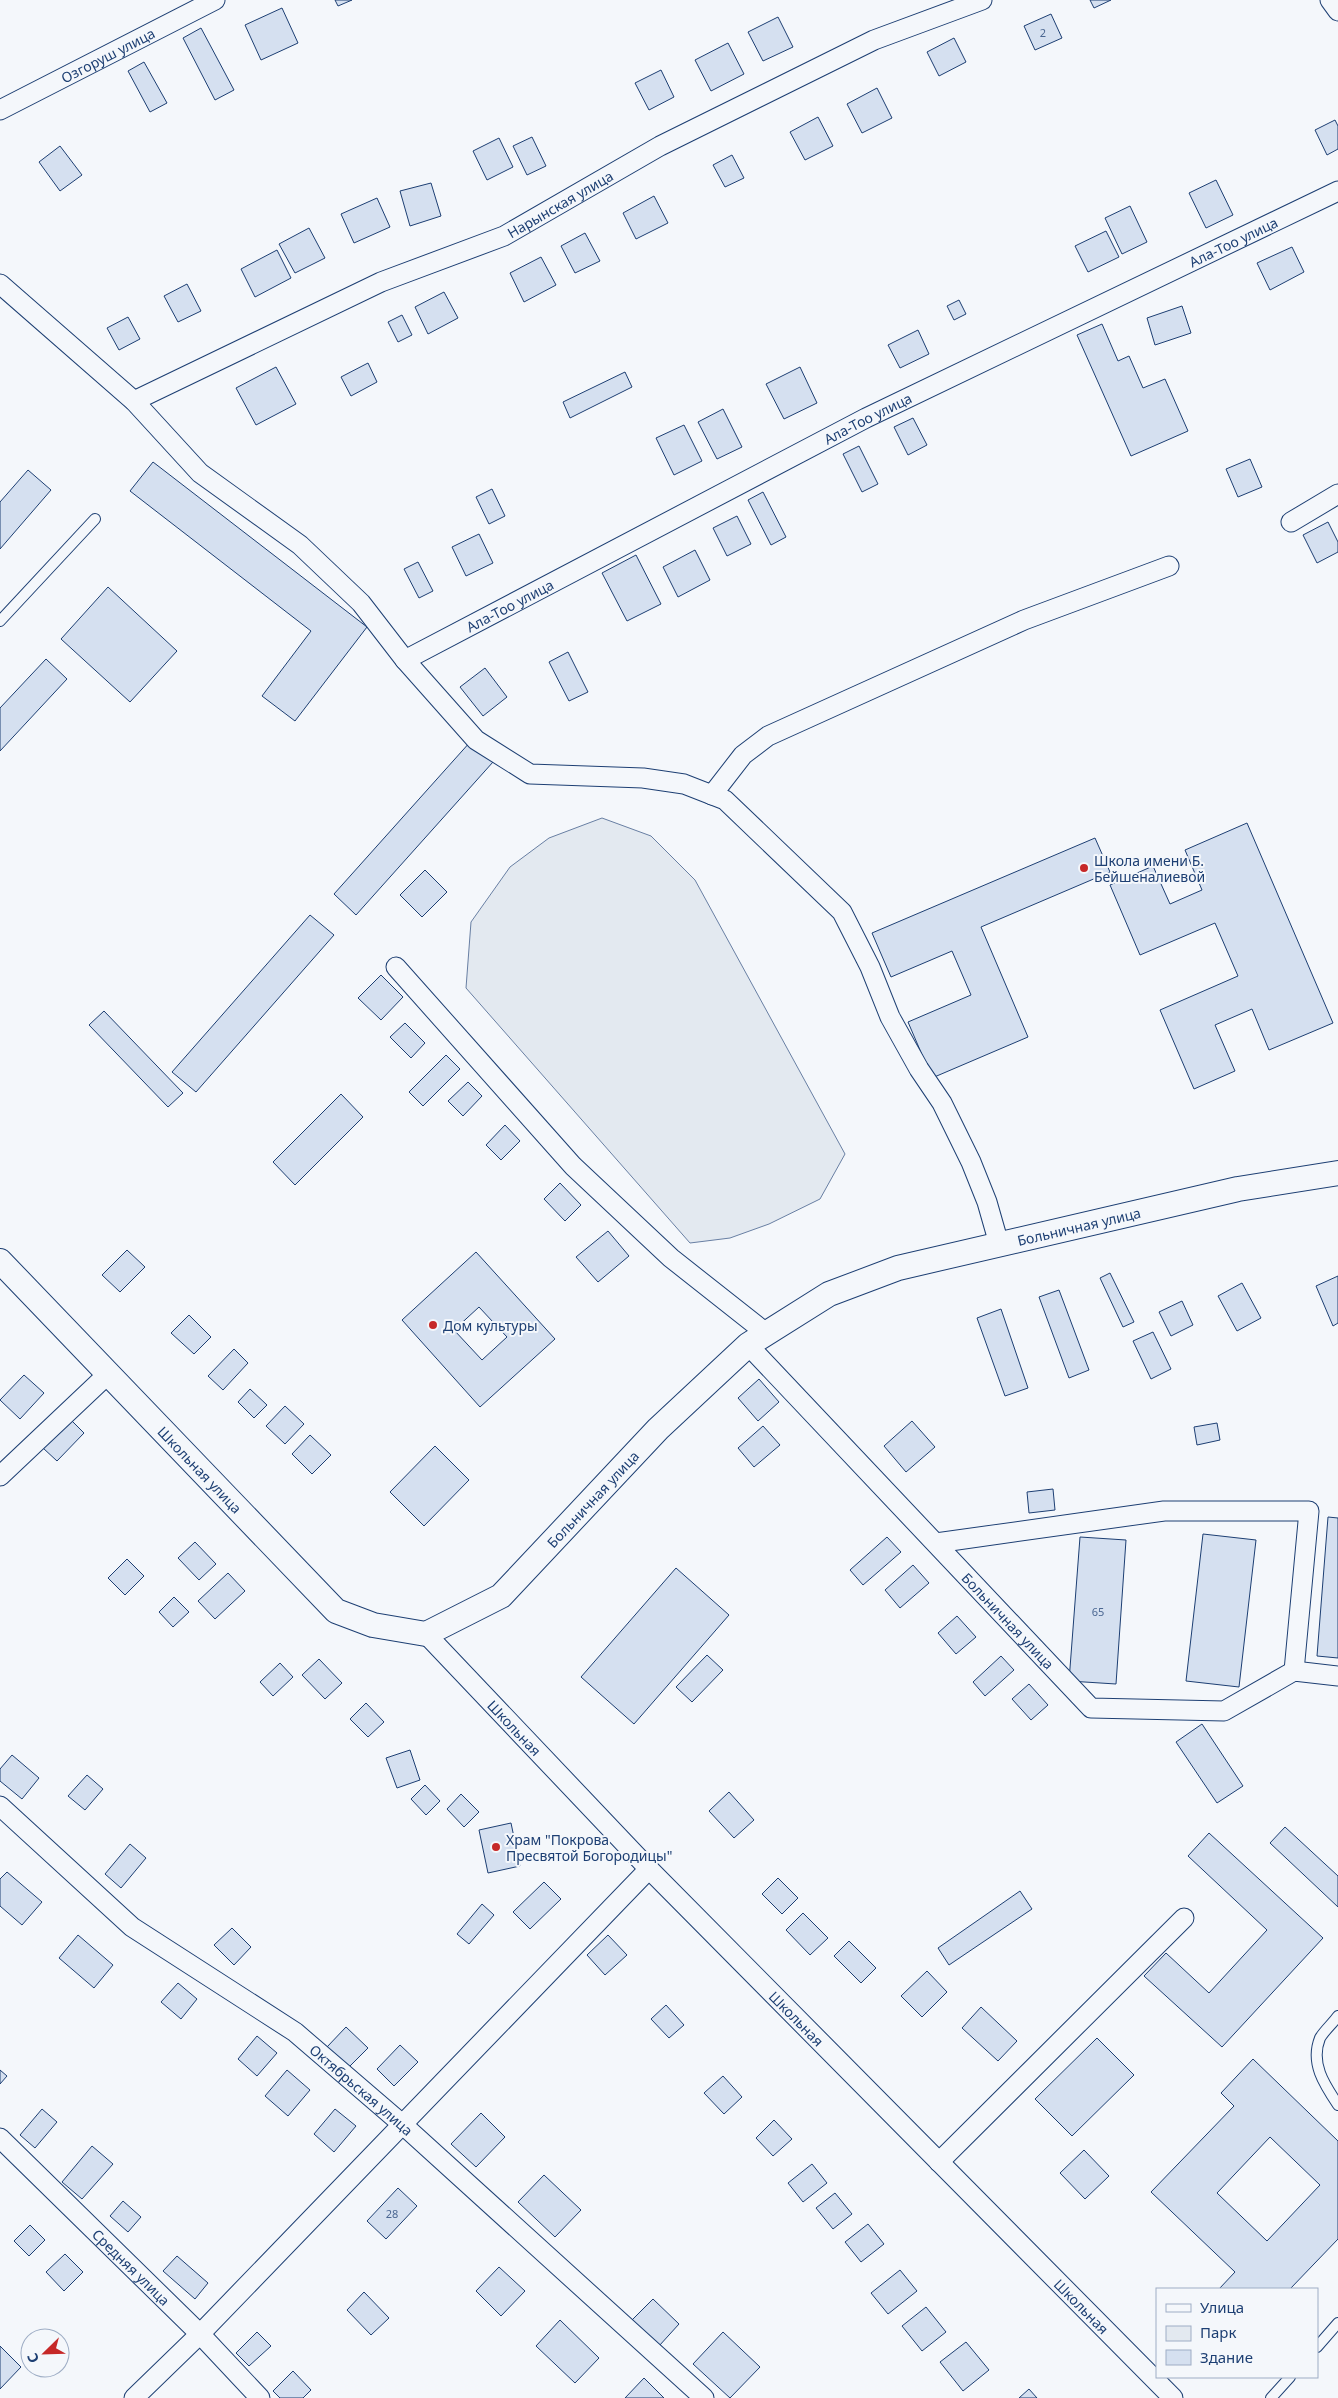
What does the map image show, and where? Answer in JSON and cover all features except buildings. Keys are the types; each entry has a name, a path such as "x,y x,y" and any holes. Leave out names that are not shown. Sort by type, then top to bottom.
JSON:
{"street":[{"name":"Озгоруш улица","path":"0,110 215,0"},
{"name":"Нарынская улица","path":"134,401 381,282 504,236 660,146 874,40 982,0"},
{"path":"1330,0 1338,12"},
{"name":"Ала-Тоо улица","path":"404,660 866,418 1338,191"},
{"path":"0,284 134,401 200,473 300,545 354,597 404,660 476,740 530,774 643,778 684,784 725,800 842,912 870,967 890,1017 919,1069 942,1103 971,1162 987,1202 999,1244"},
{"path":"1291,522 1338,494"},
{"path":"712,795 743,755 768,736 1024,620 1168,566"},
{"path":"396,967 573,1166 757,1339"},
{"name":"Больничная улица","path":"426,1634 501,1596 658,1429 757,1339 830,1294 898,1268 1238,1189 1338,1173"},
{"name":"Школьная улица","path":"0,1261 336,1611 373,1625 426,1634"},
{"name":"Больничная улица","path":"757,1339 936,1544 1091,1708 1224,1712 1294,1671"},
{"path":"0,1476 108,1374"},
{"path":"936,1544 1164,1510 1309,1511 1294,1671 1338,1676"},
{"name":"Школьная","path":"426,1634 649,1869 1173,2398"},
{"name":"Октябрьская улица","path":"0,1806 132,1927 295,2032 402,2124 704,2398"},
{"path":"134,2398 200,2334 649,1869"},
{"path":"939,2162 1184,1918"},
{"name":"Средняя улица","path":"0,2138 200,2334 260,2398"}],"lane":[{"path":"0,621 96,519"},
{"path":"1338,2016 1320,2038 1316,2063 1322,2081 1338,2105"},
{"path":"1318,2346 1338,2323"},
{"path":"1272,2398 1289,2378"}],"green space":[{"path":"602,818 651,836 695,880 845,1154 820,1199 769,1224 730,1238 690,1243 466,988 471,922 510,867 549,838"}],"place":[{"name":"Школа имени Б. Бейшеналиевой","path":"1084,868"},
{"name":"Дом культуры","path":"433,1325"},
{"name":"Храм \"Покрова Пресвятой Богородицы\"","path":"496,1847"}]}
